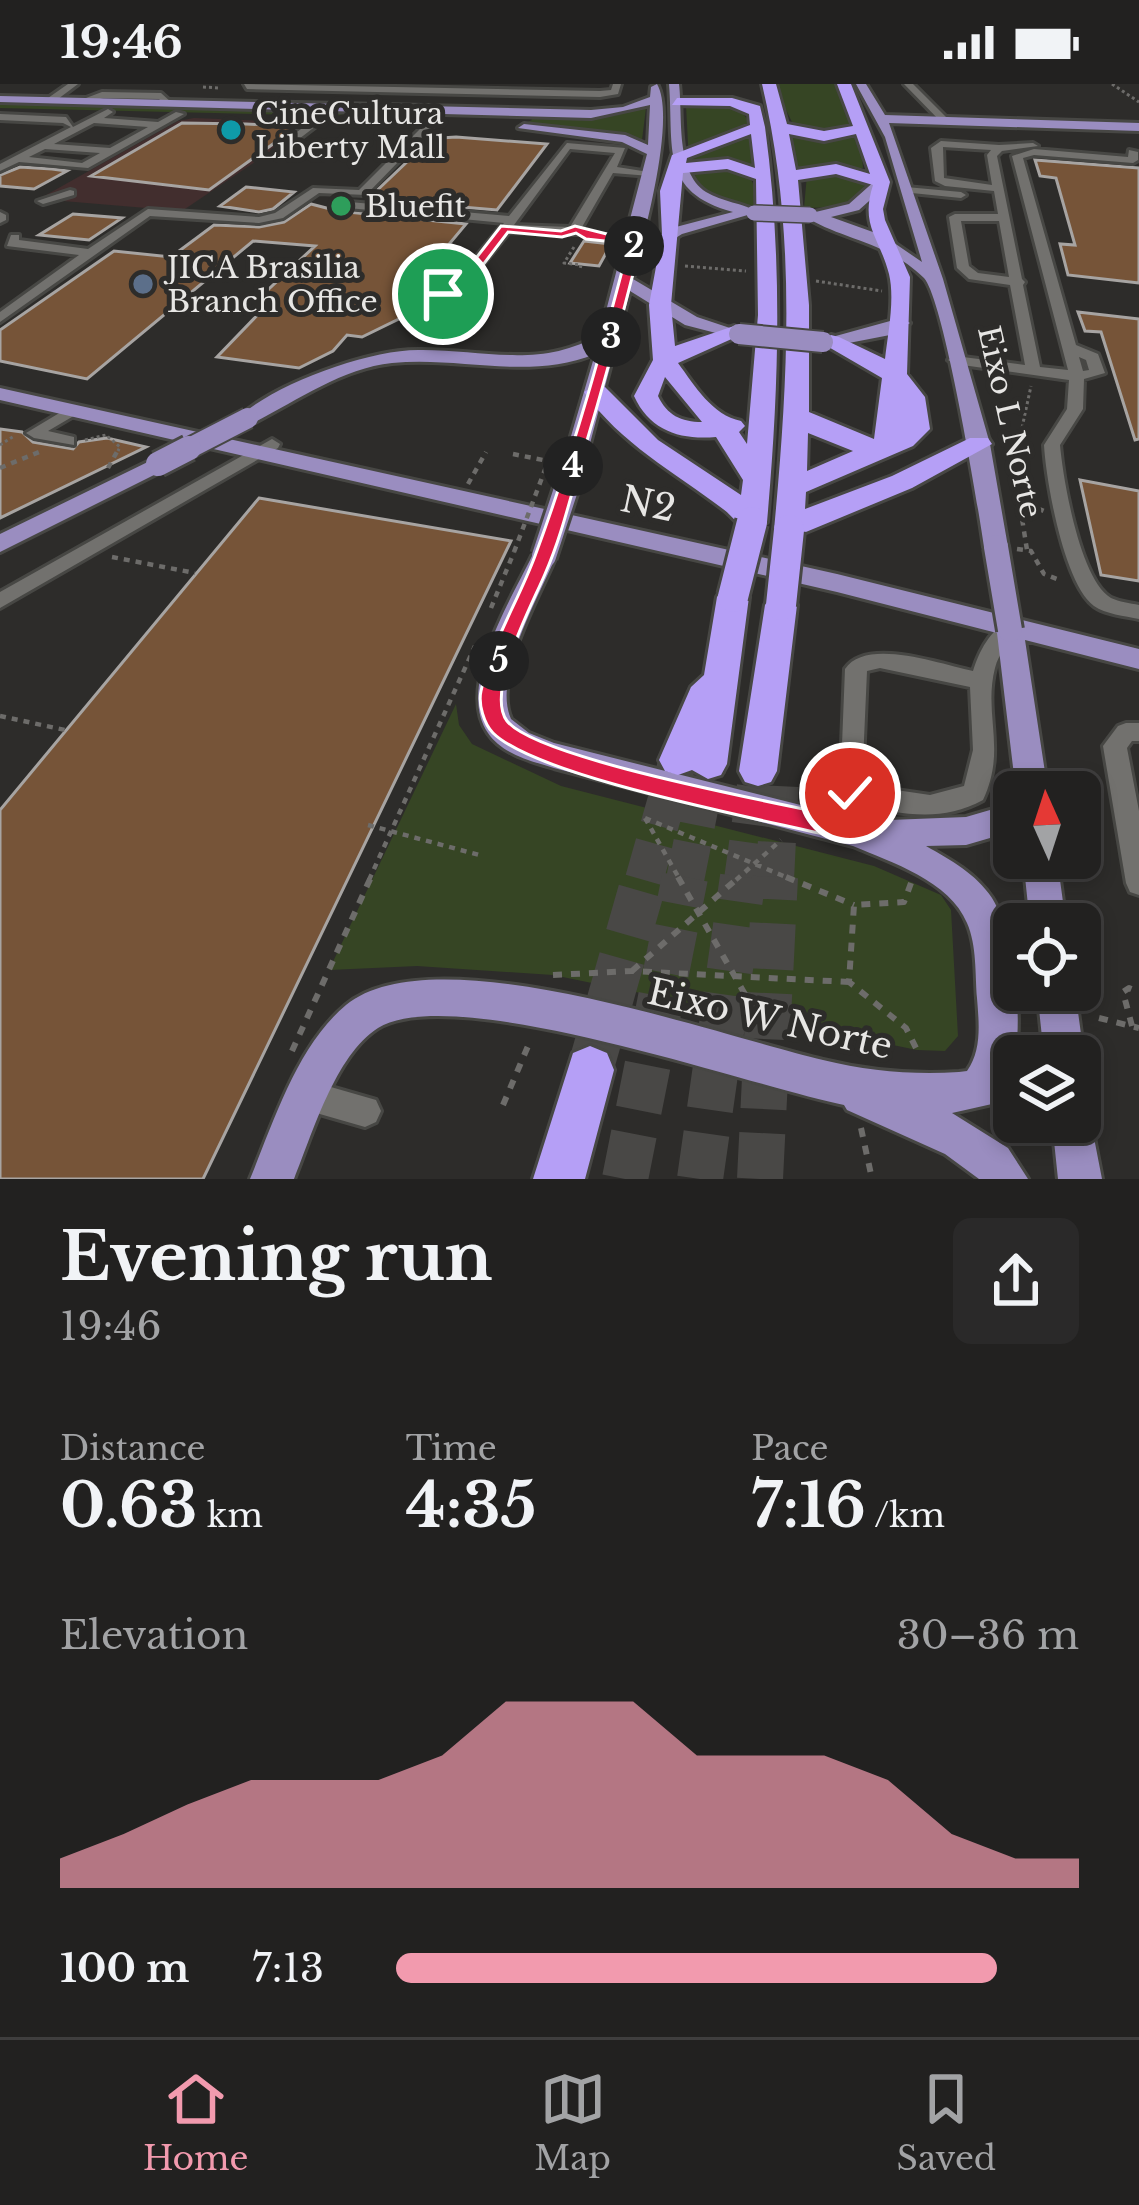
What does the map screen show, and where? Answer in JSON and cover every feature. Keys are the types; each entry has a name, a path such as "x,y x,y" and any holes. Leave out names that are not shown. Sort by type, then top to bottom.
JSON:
{"highway":[{"path":"748,84 777,176 794,278 797,416 776,644 770,775"},
{"path":"693,762 723,658 758,480 771,225 782,128 769,84"},
{"path":"844,84 873,123 882,182 874,208 889,244 900,293 893,374"},
{"path":"677,102 732,102 757,120"},
{"path":"757,120 681,161 669,191 671,234 660,305 665,361 697,405 724,428 758,480"},
{"path":"782,128 824,136 873,123"},
{"path":"681,161 728,164 777,176 836,169 882,182"},
{"path":"736,334 678,352 648,383 646,396 656,416 682,428 724,428 762,416"},
{"path":"792,488 910,436 919,417 910,392 893,374 826,342"},
{"path":"596,392 624,428 712,484 752,519"},
{"path":"797,416 851,443 886,446"},
{"path":"789,527 902,482 979,444"},
{"path":"559,1179 590,1070"}],"main road":[{"path":"674,84 681,161 697,196 753,213 815,216 854,207 882,182"},
{"name":"Eixo L Norte","path":"861,84 873,123 891,136 979,444 1029,771"},
{"path":"213,98 248,85"},
{"path":"0,99 51,100 76,91 165,100 213,98 433,121 608,113 657,91"},
{"name":"Eixo W Norte","path":"272,1179 342,1035 368,1011 397,1000 428,996 565,1012 829,1082 921,1095 978,1090 994,1071 1000,1033 989,932 977,906 948,874 850,830 628,776 527,746 497,725 489,698 529,554 571,473 612,335 654,152 657,91"},
{"path":"0,116 108,112 510,119 625,139 654,152"},
{"path":"873,123 1117,126 1136,145"},
{"path":"891,136 1136,145"},
{"path":"630,260 671,234 753,213"},
{"path":"815,216 889,244 935,279"},
{"path":"625,281 691,321 736,334 826,342 901,323"},
{"path":"0,544 343,370 377,359 452,354 544,366 589,353 612,335"},
{"name":"N2","path":"0,382 80,409 122,409 1139,659"},
{"name":"N2","path":"0,394 266,448 1139,643"},
{"path":"850,830 967,831 993,823"},
{"path":"829,1082 959,1139 998,1166 1006,1179"},
{"path":"1075,1143 1080,1179"}],"street":[{"path":"248,85 455,91 576,84"},
{"path":"501,90 607,94 614,92 616,84"},
{"path":"894,84 928,121"},
{"path":"908,84 945,121"},
{"path":"76,91 146,85"},
{"path":"76,91 165,100"},
{"path":"0,168 108,112"},
{"path":"18,159 83,166 179,114"},
{"path":"0,116 24,117"},
{"path":"296,137 320,118"},
{"path":"94,120 161,125"},
{"path":"0,318 148,212 259,220 274,218 317,190 364,191 433,121"},
{"path":"302,200 508,224 562,234 581,233 620,153 618,148 568,145 508,224 450,299 426,326"},
{"path":"1003,205 939,179 937,146 1136,145"},
{"path":"952,353 1077,376 1097,373 1099,368 1090,354 1070,348 1017,156 1024,152 1109,158 1124,165 1136,145"},
{"path":"44,146 113,151"},
{"path":"973,146 979,177 1041,240"},
{"path":"999,148 992,154 1033,366"},
{"path":"609,169 650,173"},
{"path":"1024,179 1003,205 955,218 963,268 1058,306"},
{"path":"43,201 70,193"},
{"path":"908,194 1003,205"},
{"path":"15,238 11,243 90,254"},
{"path":"425,296 450,299"},
{"path":"1077,376 1075,409 1052,445 1067,518 1091,589 1101,601 1139,611"},
{"path":"68,441 34,433 80,409"},
{"path":"0,602 266,448"},
{"path":"850,793 921,806 963,800 974,793 981,781 983,757 982,672 991,646 1010,629"},
{"path":"850,830 856,669 861,663 880,660 982,672"},
{"path":"1139,732 1126,732 1115,746 1139,883"},
{"path":"310,1097 365,1111"}],"path":[{"path":"1112,84 1139,102"},
{"path":"580,269 581,265 564,263 581,233 614,238 620,230 638,230"},
{"path":"672,265 769,273"},
{"path":"794,278 900,293"},
{"path":"1033,366 1016,429 1016,500 1029,551 1044,574"},
{"path":"473,476 486,452"},
{"path":"489,613 529,554 548,461 513,454"},
{"path":"1016,500 1056,516"},
{"path":"86,552 195,573"},
{"path":"290,1057 481,634"},
{"path":"0,716 65,730"},
{"path":"758,1017 646,818 854,905 904,902 911,883"},
{"path":"368,825 483,856"},
{"path":"632,971 781,840"},
{"path":"849,982 854,905"},
{"path":"553,975 632,971 849,982 906,1028 917,1050"},
{"path":"1136,1027 1123,992 1129,988 1139,992"},
{"path":"1099,1018 1136,1027"},
{"path":"503,1106 531,1039"},
{"path":"861,1127 872,1179"}],"shaded area":[{"path":"178,121 313,123 182,211 39,199"}],"green space":[{"path":"773,84 837,84 852,126 836,133 795,128"},
{"path":"0,101 349,112 337,116 0,108"},
{"path":"722,101 747,119 756,169 728,161 689,163 686,105"},
{"path":"646,108 642,140 519,126 532,120 528,114 606,115"},
{"path":"791,133 860,134 863,168 798,168"},
{"path":"715,165 748,173 757,192 757,206 727,202 703,189 691,173"},
{"path":"822,170 866,182 859,201 841,207 804,208 807,175"},
{"path":"456,704 459,725 472,744 561,786 874,866 941,895 951,910 958,1036 945,1051 917,1050 553,975 417,966 329,970"}],"building":[{"path":"182,123 298,126 209,190 91,176"},
{"path":"441,138 547,144 497,210 368,199 410,159 422,156"},
{"path":"1035,160 1139,168 1139,283 1068,275 1060,244 1075,245 1056,178 1040,176"},
{"path":"20,167 67,171 34,189 0,186 0,175"},
{"path":"246,187 294,192 273,209 259,212 220,206"},
{"path":"311,204 466,224 445,249 463,251 437,284 419,288 417,294 424,298 413,312 362,337 347,335 333,351 299,368 217,357 270,302 257,300 315,246 253,241 87,379 0,361 0,330 114,251 171,257 214,225 259,227 284,222"},
{"path":"73,214 122,218 89,240 39,235"},
{"path":"584,241 611,244 599,266 570,263"},
{"path":"1078,312 1139,319 1139,439 1135,440 1101,332 1085,331"},
{"path":"0,429 22,432 33,442 73,449 79,442 107,438 146,447 0,518"},
{"path":"1080,480 1139,491 1139,581 1101,575"},
{"path":"259,498 511,541 203,1179 0,1179 0,810"}],"tunnel":[{"path":"644,880 678,760"},
{"path":"685,880 708,764"},
{"path":"743,880 758,771"},
{"path":"775,880 780,778"},
{"path":"590,1070 645,877"},
{"path":"625,1179 685,877"},
{"path":"700,1179 743,877"},
{"path":"760,1179 775,877"}],"place":[{"name":"CineCultura Liberty Mall","path":"231,130"},
{"name":"Bluefit","path":"341,206"},
{"name":"JICA Brasilia Branch Office","path":"143,284"}],"route":[{"path":"443,294 456,293 505,229 562,234 575,229 589,232 586,236 614,238 620,230 638,230 612,335 544,557 500,658 489,698 497,725 527,746 628,776 840,827 850,793"}]}
